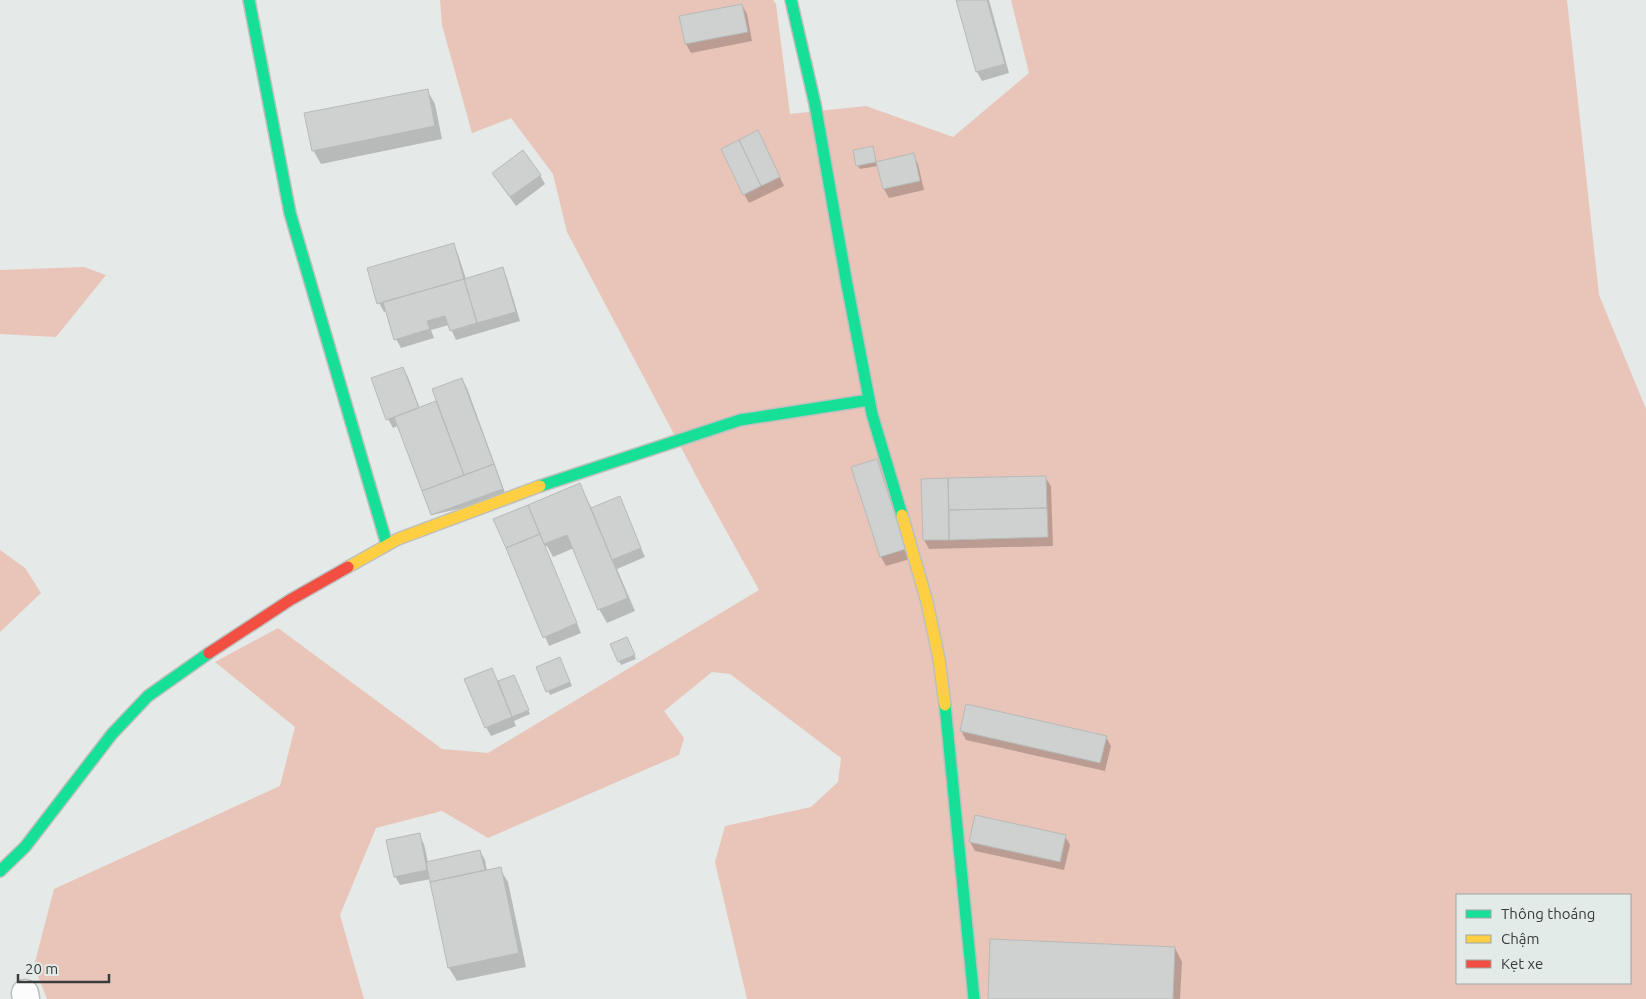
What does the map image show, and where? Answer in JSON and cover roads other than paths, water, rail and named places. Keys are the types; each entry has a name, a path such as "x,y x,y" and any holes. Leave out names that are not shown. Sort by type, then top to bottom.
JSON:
{"street":[{"path":"249,0 290,213 387,545"},
{"path":"791,0 815,104 869,400 886,465 928,602 939,659 974,999"},
{"path":"0,871 25,847 112,734 148,696 183,670 290,600 398,539 540,486 740,420 869,400"}]}
